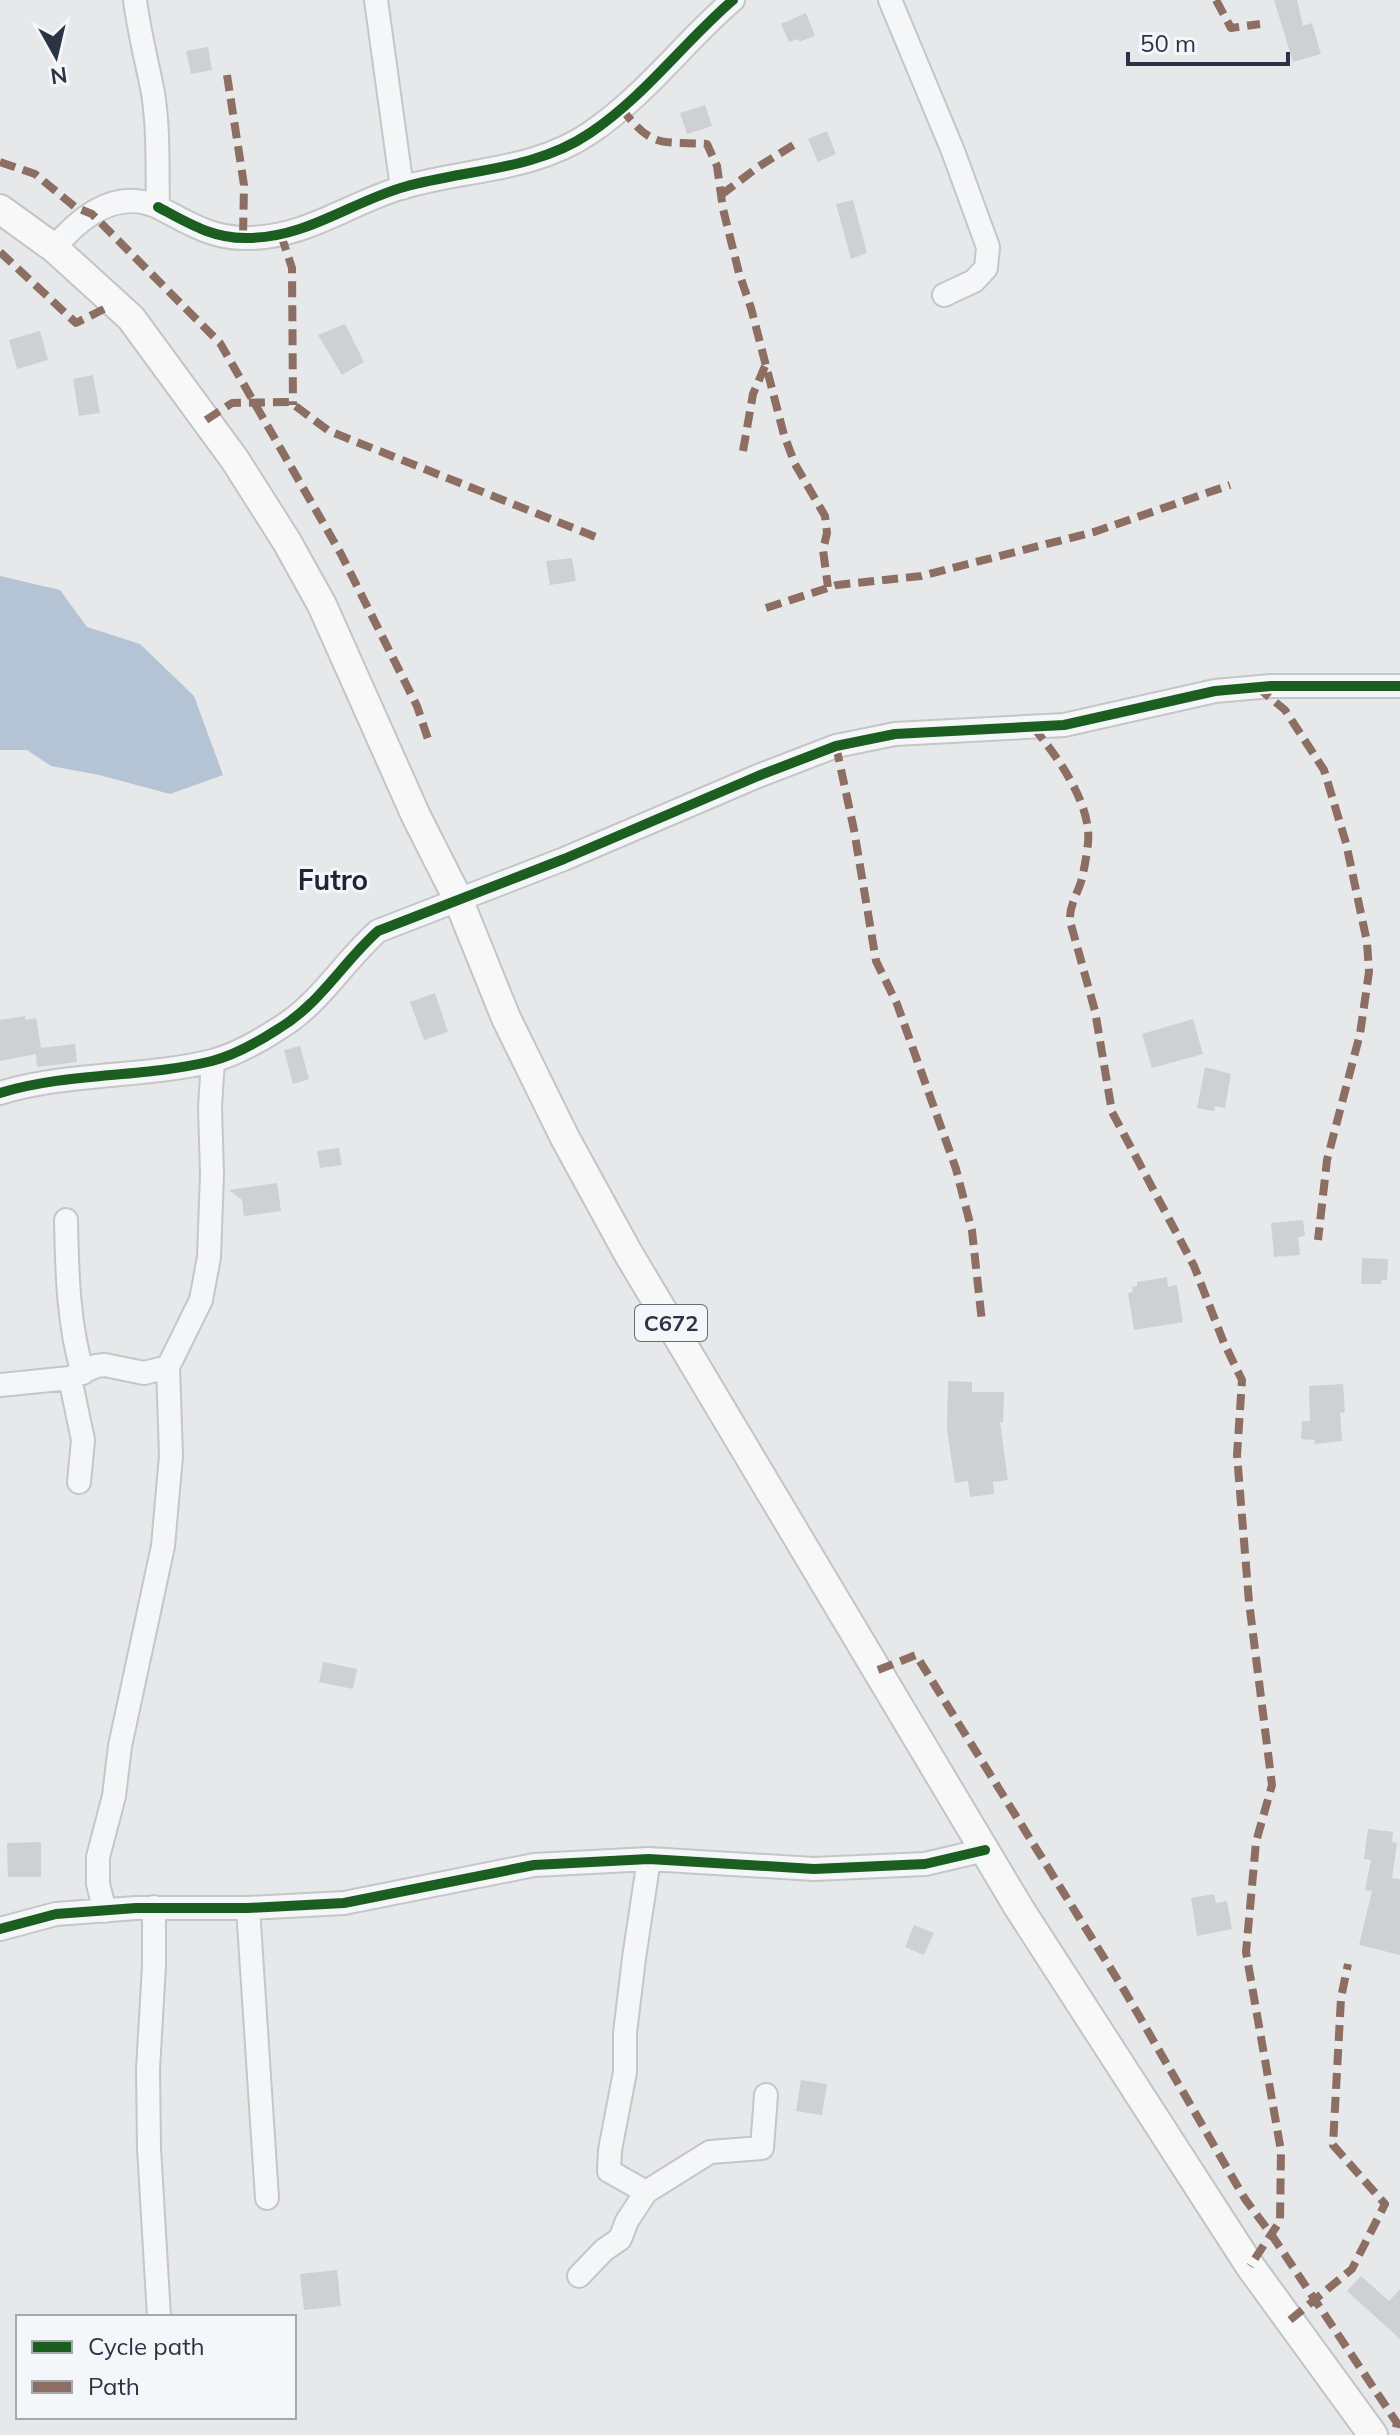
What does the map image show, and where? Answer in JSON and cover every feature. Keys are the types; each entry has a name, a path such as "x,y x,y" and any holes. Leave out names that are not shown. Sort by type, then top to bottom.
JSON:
{"main road":[{"name":"C672","path":"0,209 54,248 131,318 235,460 287,542 322,605 416,816 458,899 506,1018 572,1151 628,1253 985,1850 1250,2266 1373,2435"}],"street":[{"path":"135,0 153,93 158,140 158,207"},
{"path":"376,0 402,188"},
{"path":"54,248 99,209 129,199 142,200 158,207 204,232 252,238 281,235 402,188 550,155 590,133 663,70 698,31 733,0"},
{"path":"890,0 953,151 988,247 986,268 974,281 944,295"},
{"path":"0,1093 22,1086 158,1071 213,1061 242,1050 296,1017 314,1002 361,946 378,931 564,859 836,746 895,734 1064,725 1215,691 1271,686 1400,686"},
{"path":"105,1911 98,1884 98,1857 114,1796 120,1746 163,1546 171,1456 168,1367 201,1300 209,1257 213,1061"},
{"path":"66,1220 67,1268 83,1440 79,1482"},
{"path":"0,1385 77,1376 105,1365 144,1373 168,1367"},
{"path":"0,1929 56,1914 154,1907 248,1908 344,1903 534,1865 649,1859 814,1869 925,1864 985,1850"},
{"path":"646,2192 609,2171 625,2072 625,2033 649,1859"},
{"path":"154,1907 148,2069 149,2148 159,2315"},
{"path":"248,1908 267,2198"},
{"path":"579,2276 604,2250 620,2239 627,2221 646,2192 710,2152 762,2148 766,2095"}],"water":[{"path":"0,576 60,590 87,627 140,644 194,696 223,775 170,794 51,766 27,750 0,750"}],"building":[{"path":"1274,0 1297,0 1303,26 1312,23 1321,54 1293,62"},
{"path":"806,13 815,36 789,42 781,24"},
{"path":"208,47 212,70 191,74 186,51"},
{"path":"705,105 712,126 687,134 680,113"},
{"path":"827,131 836,154 818,162 808,139"},
{"path":"853,200 867,253 851,259 836,204"},
{"path":"345,324 364,362 342,375 318,335"},
{"path":"40,331 48,360 17,369 9,340"},
{"path":"93,375 100,413 79,416 73,379"},
{"path":"572,558 576,581 550,585 546,561"},
{"path":"435,993 448,1032 424,1040 410,1002"},
{"path":"25,1016 26,1020 36,1018 41,1048 75,1044 77,1062 37,1067 36,1054 0,1061 0,1020"},
{"path":"1193,1019 1203,1054 1152,1068 1142,1034"},
{"path":"300,1046 309,1079 293,1084 284,1050"},
{"path":"1205,1067 1231,1074 1225,1108 1215,1106 1214,1111 1197,1108"},
{"path":"339,1148 342,1165 320,1168 317,1151"},
{"path":"277,1183 281,1211 244,1216 242,1200 229,1190"},
{"path":"1303,1220 1305,1236 1298,1237 1300,1255 1274,1257 1271,1223"},
{"path":"1362,1258 1388,1259 1387,1280 1382,1280 1381,1284 1361,1284"},
{"path":"1167,1277 1168,1287 1177,1285 1183,1322 1134,1330 1128,1293 1133,1292 1132,1287 1137,1286 1137,1282"},
{"path":"948,1381 972,1382 972,1392 1004,1392 1003,1422 1000,1422 1008,1480 993,1482 994,1494 970,1497 968,1481 955,1483 947,1430"},
{"path":"1343,1384 1345,1412 1340,1413 1342,1441 1314,1444 1315,1440 1301,1439 1302,1421 1310,1421 1309,1386"},
{"path":"323,1662 357,1669 353,1689 319,1682"},
{"path":"1368,1829 1393,1832 1392,1842 1397,1843 1392,1878 1400,1879 1400,1955 1359,1945 1372,1891 1365,1890 1371,1860 1364,1859"},
{"path":"41,1842 41,1877 8,1877 7,1843"},
{"path":"1214,1894 1216,1903 1227,1901 1232,1929 1197,1936 1191,1898"},
{"path":"914,1925 934,1933 924,1955 905,1947"},
{"path":"801,2080 827,2084 822,2115 796,2111"},
{"path":"337,2270 341,2306 304,2310 300,2274"},
{"path":"1361,2276 1389,2301 1400,2289 1400,2339 1347,2291"}],"marked path":[{"path":"1216,0 1231,28 1260,24"},
{"path":"227,75 244,185 243,238"},
{"path":"621,108 650,137 667,142 707,144 717,166 723,209 784,435 795,464 825,516 827,533 823,550 828,587"},
{"path":"721,195 795,144"},
{"path":"0,162 35,174 75,207 92,214 220,343 341,554 417,706 428,739"},
{"path":"281,235 292,268 293,405"},
{"path":"0,252 76,323 104,309"},
{"path":"743,451 753,394 765,366"},
{"path":"206,420 232,403 290,402 329,431 601,539"},
{"path":"766,608 837,585 921,576 1094,532 1230,485"},
{"path":"1257,687 1285,710 1324,770 1346,843 1367,942 1369,972 1360,1034 1327,1160 1318,1240"},
{"path":"1033,727 1071,781 1088,828 1084,870 1071,908 1070,921 1095,1011 1112,1112 1194,1266 1242,1380 1237,1455 1249,1602 1272,1785 1256,1842 1246,1952 1281,2151 1280,2221 1250,2266"},
{"path":"836,746 876,961 897,1004 956,1169 972,1231 982,1322"},
{"path":"878,1670 916,1655 1124,1990 1245,2199 1397,2423 1394,2435"},
{"path":"1290,2320 1352,2269 1385,2204 1333,2145 1341,1998 1348,1964"}],"cycle path":[{"path":"158,207 190,224 223,236 269,236 309,226 404,187 500,168 546,155 590,133 629,103 733,0"},
{"path":"0,1093 52,1082 186,1066 229,1055 293,1019 378,931 564,859 836,746 895,734 1064,725 1215,691 1271,686 1400,686"},
{"path":"0,1929 56,1914 136,1908 248,1908 344,1903 534,1865 649,1859 814,1869 925,1864 985,1850"}],"district":[{"name":"Futro","path":"333,879"}]}
